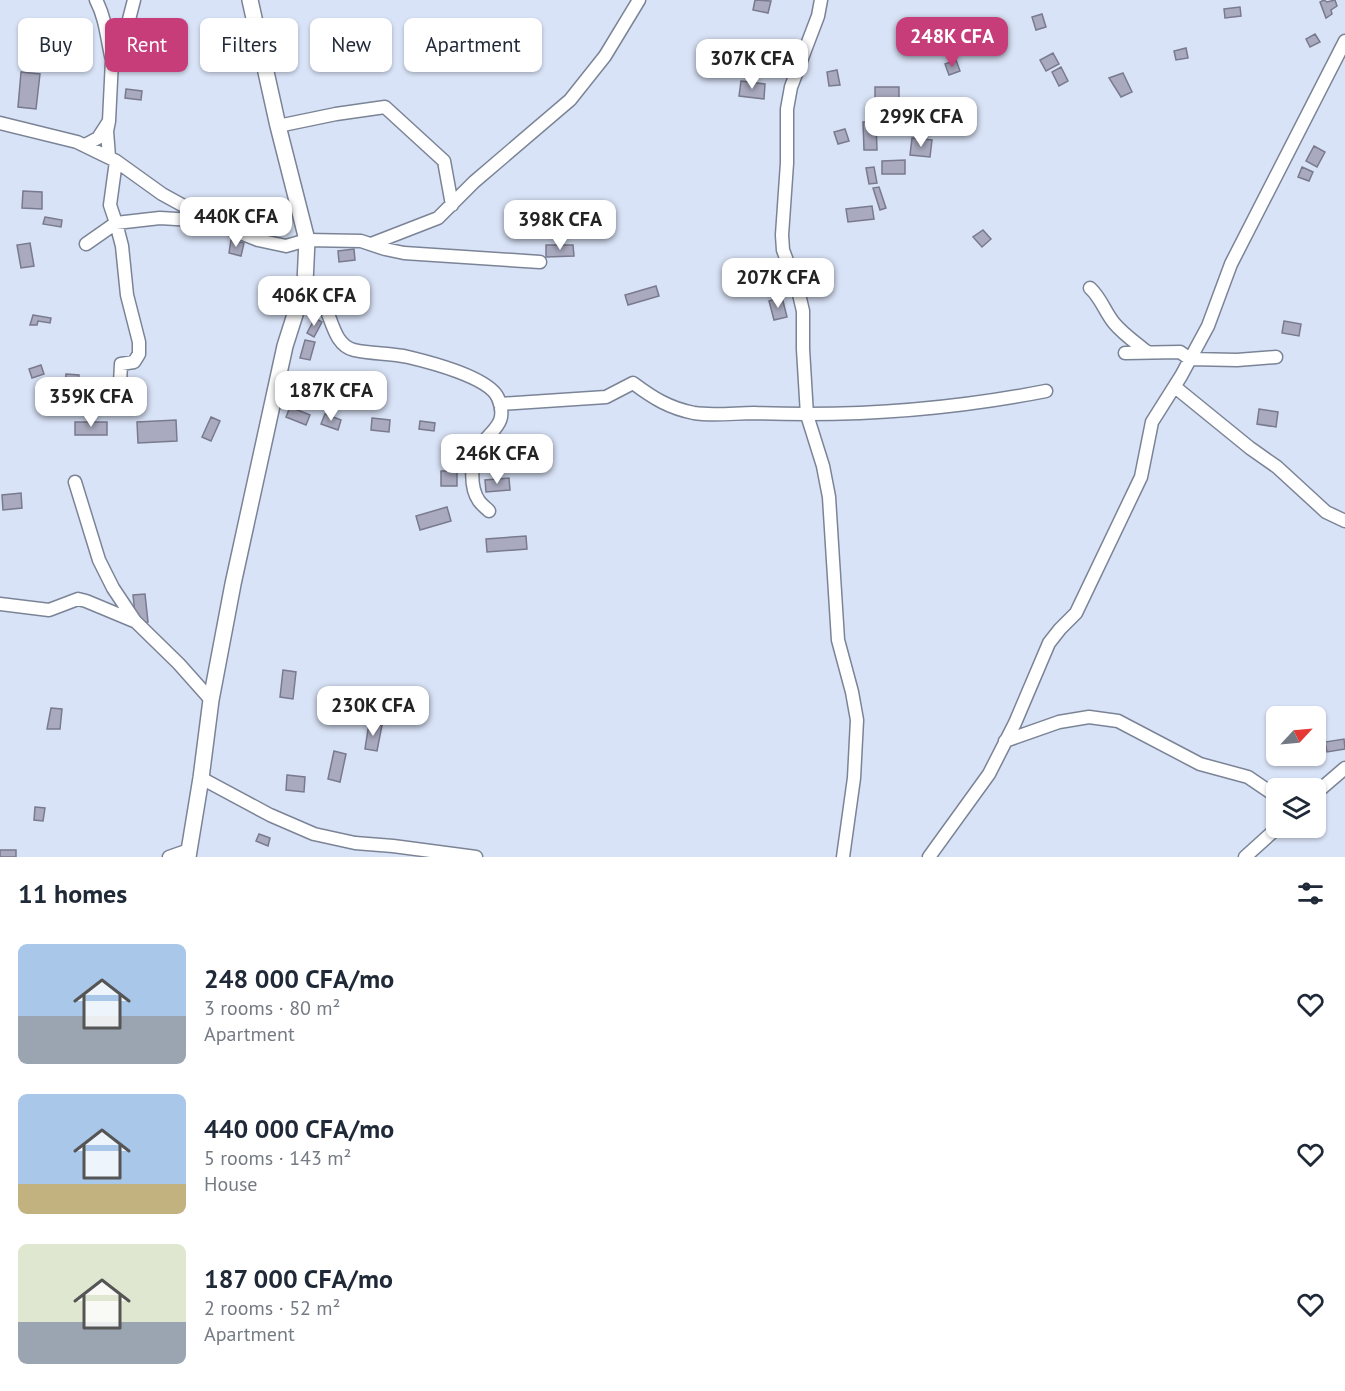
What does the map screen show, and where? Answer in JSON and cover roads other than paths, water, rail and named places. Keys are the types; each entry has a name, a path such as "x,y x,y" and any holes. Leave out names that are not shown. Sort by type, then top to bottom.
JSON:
{"main road":[{"path":"188,854 211,700 233,584 285,346 306,283 307,240 278,126 250,0"}],"street":[{"path":"96,0 105,21"},
{"path":"130,18 135,0"},
{"path":"371,244 438,218 474,182 570,100 605,56 639,0"},
{"path":"821,0 818,16 791,87 787,109 787,164 782,235 783,250 803,311 803,358 807,415 823,466 829,497 838,640 857,720 854,778 843,857"},
{"path":"928,857 989,774 1049,644 1076,613 1141,477 1152,422 1175,387 1208,326 1231,264 1255,212 1305,121 1345,41"},
{"path":"97,235 104,225 110,205 113,159 107,131 111,72"},
{"path":"278,126 385,107 444,161 452,205"},
{"path":"85,145 98,138 109,121"},
{"path":"0,123 77,141 113,159 162,194 213,222 258,240 286,246 307,240 361,241 404,253 540,262"},
{"path":"110,205 121,240 128,296 139,342 139,354 134,362 121,364 120,382"},
{"path":"86,244 116,223 160,218 213,222"},
{"path":"121,240 129,227 141,221"},
{"path":"306,283 320,295 341,343 351,350 408,357 459,372 482,382 497,394 502,411 500,421 479,447 474,459 475,491 479,501 489,510"},
{"path":"1090,288 1097,294 1122,332 1146,351"},
{"path":"1125,353 1180,352 1190,359 1238,360 1276,357"},
{"path":"500,404 606,396 633,383 658,402 696,413 875,414 948,407 1046,391"},
{"path":"1175,387 1277,467 1326,512 1345,521"},
{"path":"75,482 99,560 113,588 135,621 179,664 211,700"},
{"path":"0,604 49,610 78,599 135,621"},
{"path":"1005,741 1059,722 1089,717 1118,721 1200,764 1248,777 1266,789"},
{"path":"1326,784 1345,768"},
{"path":"201,778 314,834 355,843 476,857"},
{"path":"1245,857 1266,838"},
{"path":"169,857 188,854"}]}
